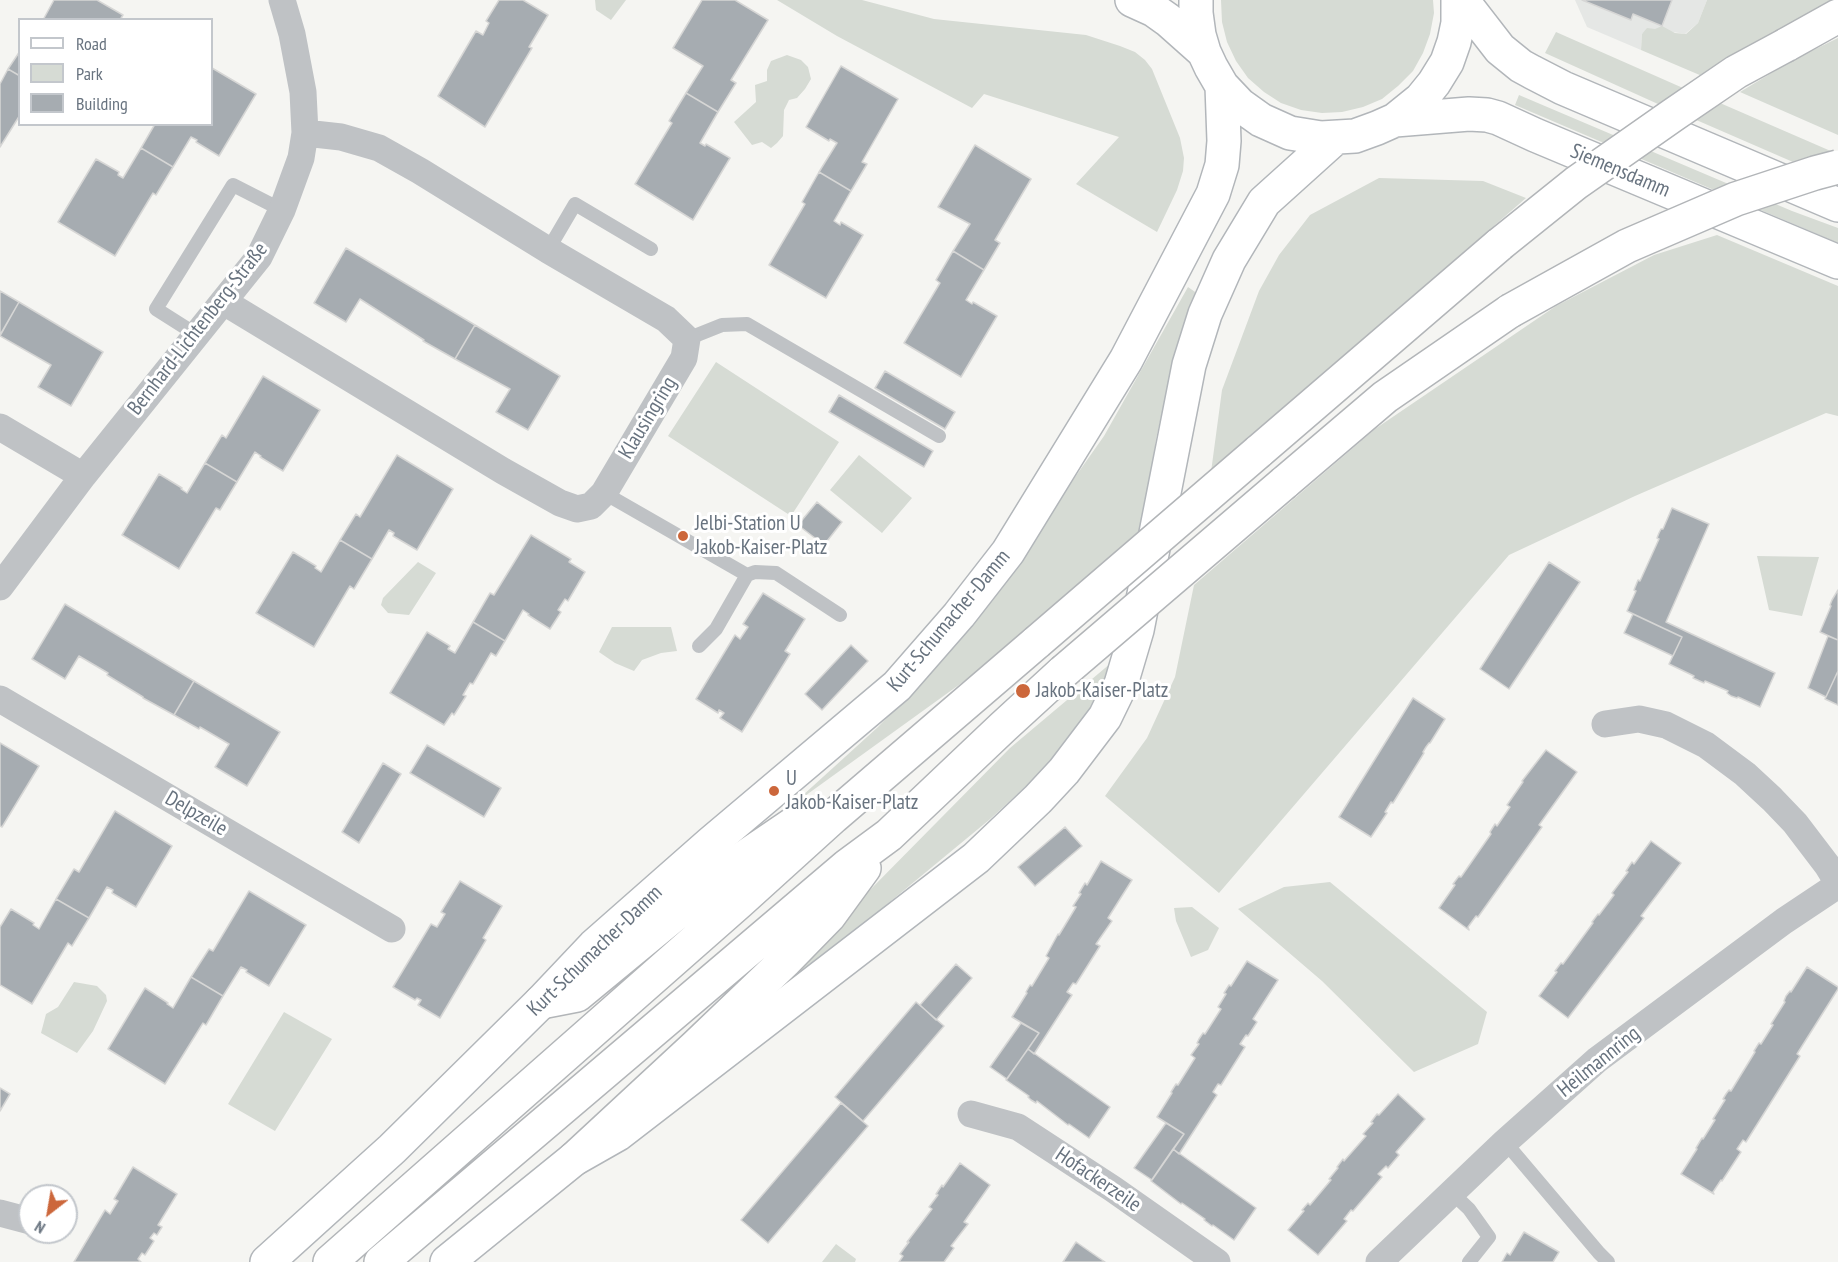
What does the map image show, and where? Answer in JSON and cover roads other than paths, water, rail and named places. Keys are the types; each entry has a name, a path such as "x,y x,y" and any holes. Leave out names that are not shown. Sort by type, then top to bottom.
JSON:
{"main road":[{"path":"1132,0 1154,10 1168,20 1204,52"},
{"path":"1196,0 1199,35 1210,67 1222,86 1240,105 1275,127 1305,136 1335,138 1355,136 1395,120 1421,99 1434,84 1447,62 1458,23 1460,0"},
{"path":"1460,0 1500,49 1532,72 1563,88 1838,204"},
{"path":"330,1262 833,817 1500,244 1576,183 1736,72 1838,16"},
{"name":"Kurt-Schumacher-Damm","path":"267,1262 392,1149 541,1002 594,946 897,686 959,615 1008,552 1126,360 1214,194 1222,165 1224,141 1222,86"},
{"name":"Siemensdamm","path":"1395,120 1469,114 1498,118 1838,262"},
{"path":"574,1160 618,1134 976,858 1064,771 1105,717 1121,684 1137,630 1186,375 1204,314 1229,260 1264,202 1335,138"},
{"path":"381,1262 847,866 889,835 1043,690 1385,397 1510,311 1627,246 1736,199 1815,172 1838,167"},
{"path":"541,1002 577,994 742,859 798,821 833,817"},
{"path":"447,1262 574,1160 786,960 829,916 889,835"}],"street":[{"name":"Bernhard-Lichtenberg-Straße","path":"0,587 83,476 259,257 282,210 301,158 305,133 303,92 292,34 282,0"},
{"path":"305,133 340,137 379,148 666,319 687,339"},
{"name":"Klausingring","path":"224,302 503,471 560,503 577,509 591,506 604,493 684,358 687,339"},
{"path":"0,427 83,476"},
{"name":"Delpzeile","path":"0,699 392,929"},
{"path":"1605,724 1639,719 1666,725 1706,745 1745,774 1795,823 1827,865 1838,884"},
{"name":"Heilmannring","path":"1379,1262 1504,1142 1597,1060 1784,921 1838,884"},
{"name":"Hofackerzeile","path":"971,1114 1018,1127 1113,1189 1217,1262"},
{"path":"0,1213 18,1218"}],"lane":[{"path":"197,335 156,309 233,186 282,210"},
{"path":"548,249 574,204 651,249"},
{"path":"687,339 722,325 747,324 939,436"},
{"path":"604,493 747,575"},
{"path":"699,646 716,629 747,575 755,572 776,573 840,615"},
{"path":"1504,1142 1608,1262"},
{"path":"1451,1192 1469,1209 1489,1237 1469,1262"}],"place":[{"name":"Jelbi-Station U Jakob-Kaiser-Platz","path":"683,536"},
{"name":"Jakob-Kaiser-Platz","path":"1023,691"},
{"name":"U Jakob-Kaiser-Platz","path":"774,791"}]}
